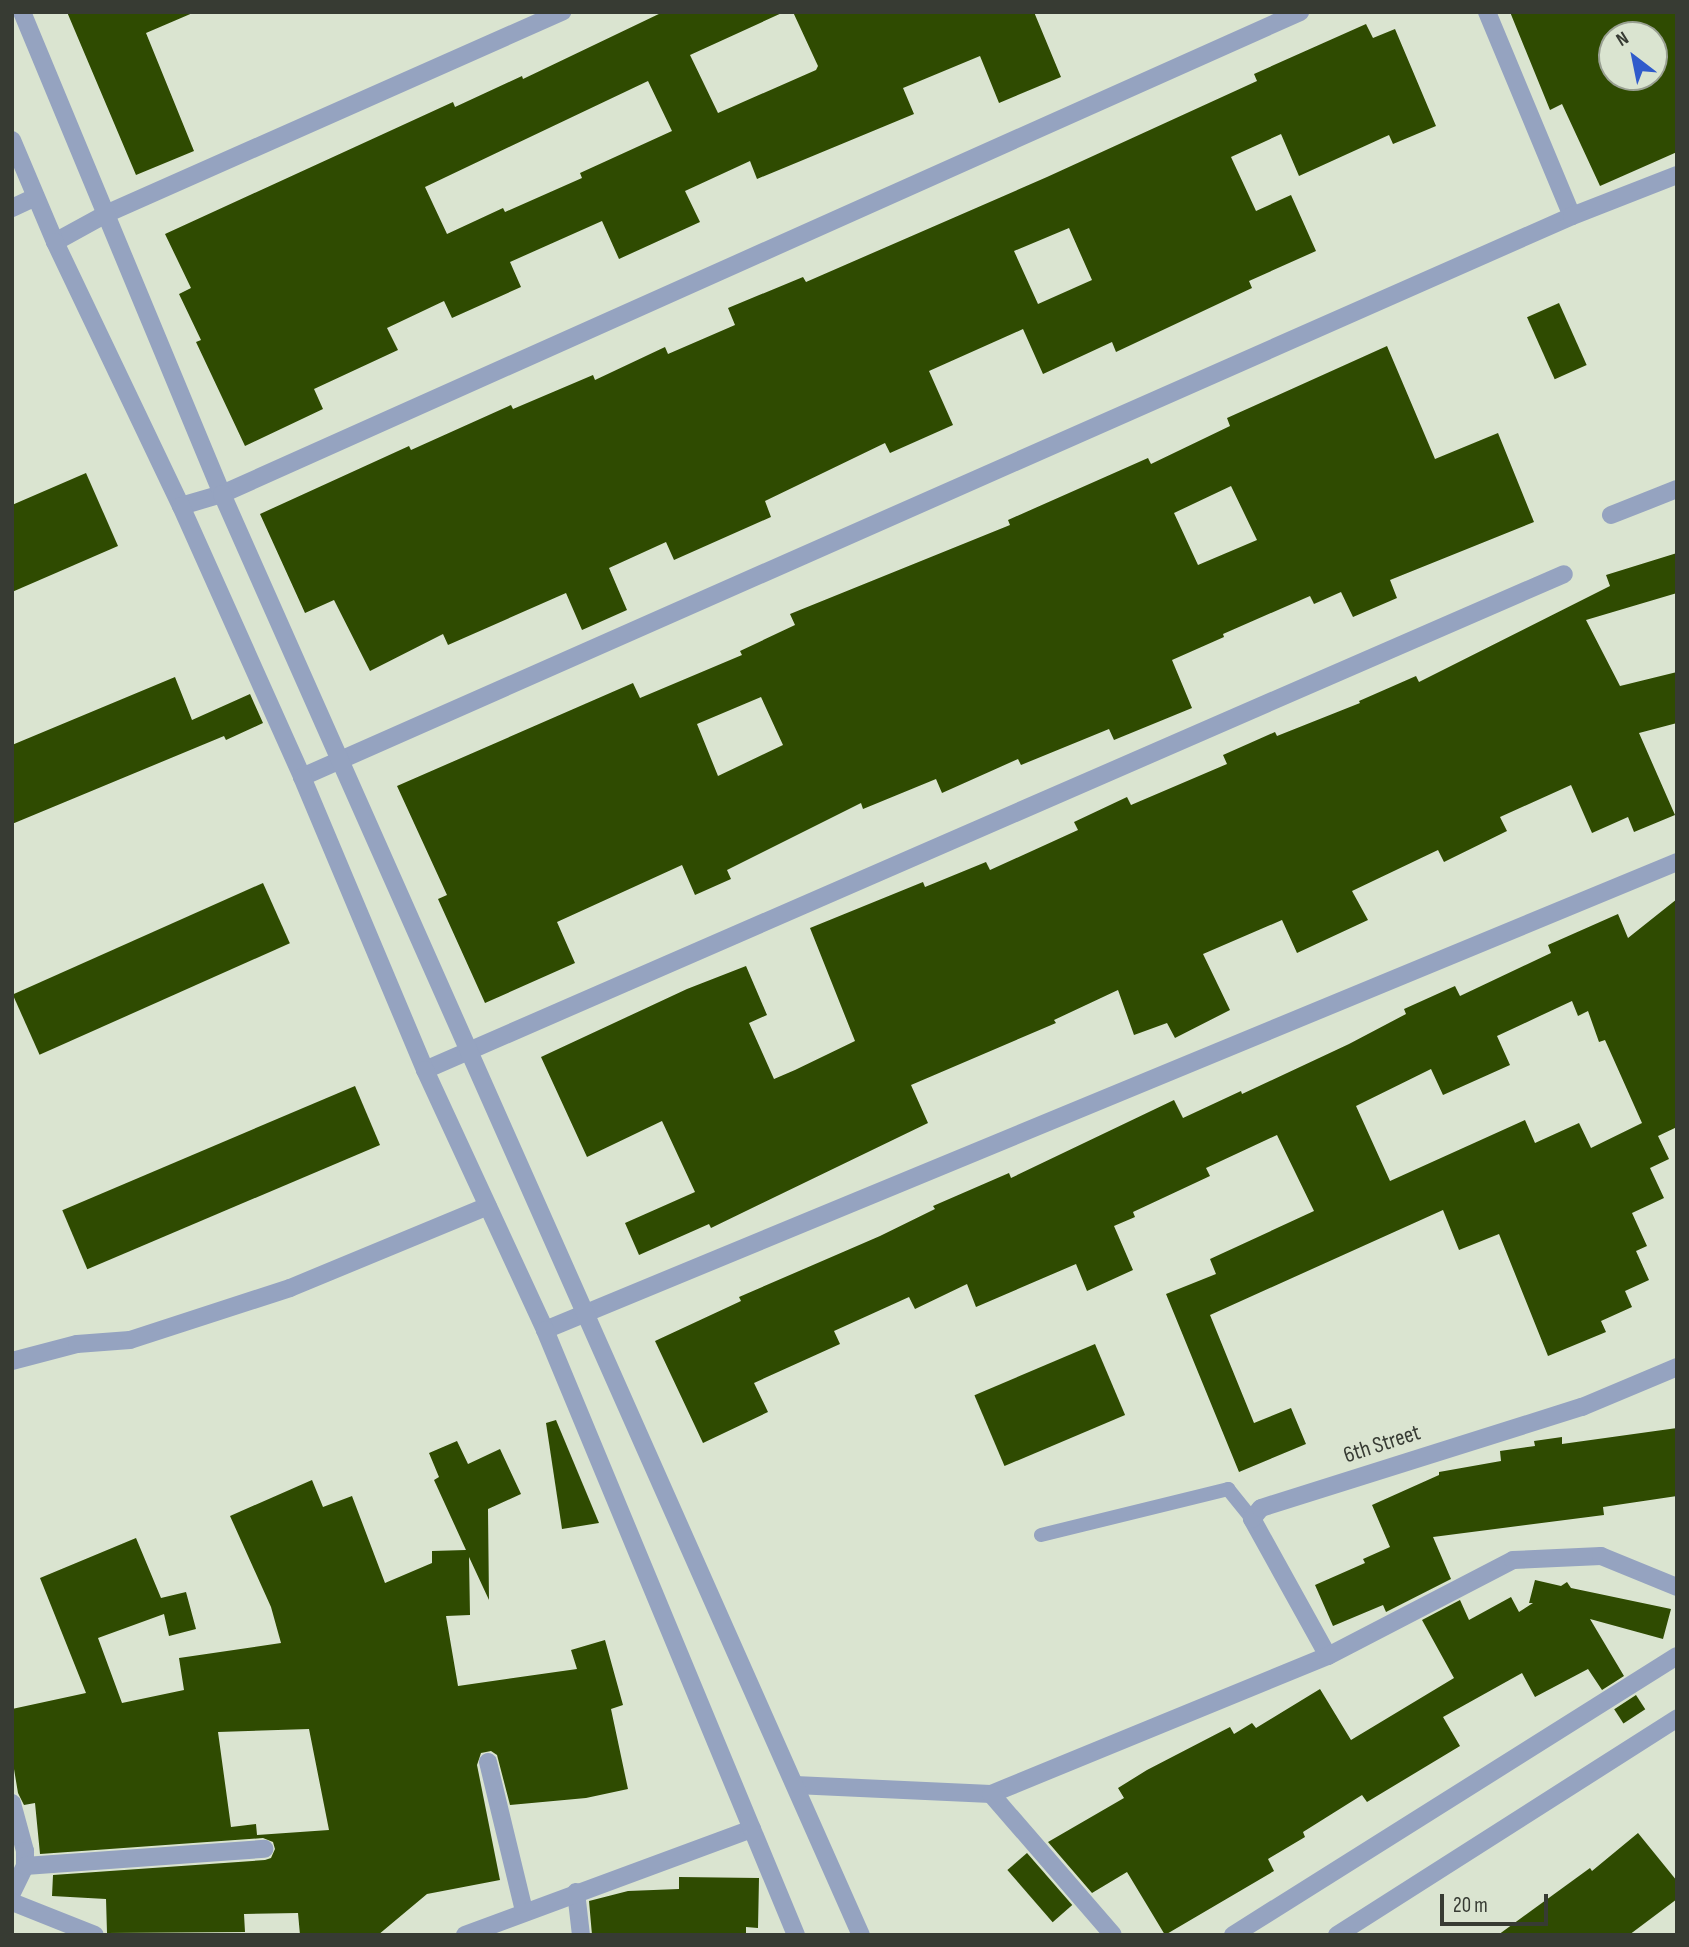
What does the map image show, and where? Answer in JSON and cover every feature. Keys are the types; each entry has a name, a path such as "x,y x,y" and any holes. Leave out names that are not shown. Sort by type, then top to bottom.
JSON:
{"street":[{"path":"22,12 108,213 222,494 861,1935"},
{"path":"55,242 108,213 562,12"},
{"path":"181,506 222,494 1300,12"},
{"path":"1486,12 1572,216"},
{"path":"12,140 55,242 181,506 302,777 425,1070 545,1330 796,1935"},
{"path":"302,777 1572,216 1677,174"},
{"path":"12,208 36,197"},
{"path":"1611,515 1677,489"},
{"path":"425,1070 470,1053 1564,574"},
{"path":"545,1330 583,1312 1677,862"},
{"path":"12,1361 77,1344 130,1340 290,1288 488,1206"},
{"name":"6th Street","path":"1252,1519 1261,1508 1582,1407 1677,1367"},
{"path":"1252,1519 1328,1656"},
{"path":"795,1785 991,1794 1328,1656 1513,1560 1601,1556 1677,1587"},
{"path":"1233,1935 1677,1656"},
{"path":"1337,1935 1677,1718"},
{"path":"488,1762 524,1911"},
{"path":"991,1794 1113,1935"},
{"path":"12,1802 25,1851 25,1866 12,1893"},
{"path":"465,1935 752,1829"},
{"path":"25,1866 264,1849"},
{"path":"576,1892 581,1935"},
{"path":"12,1902 95,1935"}],"lane":[{"path":"1041,1535 1228,1489 1252,1519"}],"building":[{"path":"67,12 195,12 146,33 194,151 136,175"},
{"path":"663,12 784,12 690,55 718,113 816,70 818,66 793,12 1034,12 1061,77 999,103 980,56 903,88 914,114 757,179 750,161 685,191 700,222 619,259 602,221 510,262 521,287 452,318 444,301 387,328 398,350 314,389 323,409 245,446 196,342 201,340 179,294 191,288 165,234 453,102 455,107 522,76 523,79","holes":["648,81 672,131 580,173 582,178 505,212 503,208 447,234 425,187"]},
{"path":"1510,12 1677,12 1677,152 1600,186 1562,104 1550,110"},
{"path":"1366,24 1373,38 1395,29 1436,126 1393,144 1389,135 1299,176 1281,134 1231,157 1256,211 1291,195 1316,251 1249,281 1252,288 1116,352 1112,342 1043,374 1023,329 929,371 953,425 890,453 885,443 765,501 771,517 674,560 666,542 609,568 627,610 582,630 566,593 448,645 443,634 370,671 334,600 305,613 260,514 409,446 411,450 511,405 513,409 593,375 595,380 665,347 668,354 735,325 728,308 803,277 806,282 1047,177 1257,81 1254,74","holes":["1069,228 1092,280 1038,304 1014,251"]},
{"path":"1559,303 1587,365 1555,379 1527,317"},
{"path":"1387,346 1435,459 1498,433 1534,522 1390,580 1397,598 1353,617 1341,592 1314,604 1310,596 1223,634 1224,637 1172,660 1192,708 1114,740 1109,729 1021,765 1018,759 942,793 936,779 863,809 861,803 727,870 731,879 695,895 682,865 557,922 575,963 485,1003 438,899 447,895 397,786 633,683 640,698 742,655 740,651 795,625 790,614 1010,525 1008,520 1148,458 1151,464 1230,426 1227,418","holes":["1231,486 1257,540 1198,565 1174,513","761,697 783,745 718,776 697,724"]},
{"path":"86,473 118,546 12,592 12,505"},
{"path":"1677,553 1677,593 1586,620 1620,686 1677,672 1677,723 1639,733 1675,815 1634,832 1628,817 1592,833 1571,785 1500,817 1507,831 1444,862 1438,850 1352,891 1368,920 1297,953 1282,920 1203,954 1230,1010 1175,1038 1167,1023 1134,1035 1118,990 1054,1020 1056,1023 911,1085 928,1123 711,1228 709,1224 639,1255 625,1223 695,1192 662,1121 587,1157 541,1057 687,989 746,966 767,1015 749,1023 774,1079 795,1070 855,1041 810,928 923,882 925,887 986,862 990,870 1078,830 1074,822 1127,797 1131,805 1227,764 1223,755 1275,732 1277,736 1360,703 1359,701 1416,676 1419,682 1610,586 1606,575"},
{"path":"175,677 192,720 250,694 263,723 226,740 224,736 12,824 12,745"},
{"path":"263,883 290,943 40,1055 13,994"},
{"path":"1677,899 1677,1127 1658,1136 1669,1159 1650,1168 1664,1198 1632,1213 1647,1246 1636,1251 1649,1280 1625,1291 1632,1307 1601,1321 1606,1332 1548,1356 1499,1234 1459,1250 1443,1210 1210,1315 1254,1423 1291,1408 1306,1444 1239,1472 1166,1294 1216,1274 1210,1259 1314,1211 1277,1135 1206,1168 1210,1176 1133,1212 1135,1217 1114,1226 1133,1270 1087,1291 1076,1264 976,1307 967,1284 915,1309 909,1297 834,1331 840,1344 754,1383 768,1412 703,1443 655,1341 741,1301 739,1297 880,1236 935,1209 933,1206 1009,1173 1011,1178 1174,1100 1183,1118 1241,1091 1242,1094 1349,1044 1406,1014 1404,1009 1455,986 1460,996 1551,953 1548,945 1618,914 1628,938","holes":["1572,1001 1578,1016 1588,1011 1599,1042 1605,1040 1642,1123 1591,1148 1579,1123 1535,1143 1525,1120 1390,1181 1356,1106 1431,1069 1443,1095 1510,1065 1497,1036"]},
{"path":"355,1086 380,1145 87,1269 62,1210"},
{"path":"1095,1344 1125,1415 1005,1466 974,1395"},
{"path":"556,1420 599,1523 562,1529 546,1423"},
{"path":"1677,1428 1677,1496 1603,1507 1604,1515 1433,1537 1451,1579 1386,1612 1383,1605 1333,1626 1315,1585 1365,1563 1363,1559 1390,1547 1372,1505 1439,1475 1439,1472 1501,1461 1500,1451 1535,1446 1534,1441 1562,1437 1562,1444"},
{"path":"457,1441 468,1464 500,1449 521,1494 488,1509 489,1600 469,1557 470,1615 446,1616 458,1686 577,1669 571,1650 605,1640 623,1705 611,1709 628,1789 586,1798 510,1805 497,1755 491,1751 481,1753 477,1765 500,1880 427,1894 378,1935 300,1935 298,1913 244,1914 245,1932 107,1933 106,1899 52,1896 53,1875 265,1860 271,1858 275,1849 273,1842 263,1838 40,1854 35,1803 24,1805 18,1793 12,1757 12,1709 86,1693 40,1578 136,1538 161,1598 186,1592 196,1629 169,1636 164,1614 98,1638 122,1703 184,1690 179,1658 281,1643 271,1607 230,1516 312,1480 323,1507 352,1496 385,1583 432,1563 432,1551 466,1550 434,1480 439,1477 429,1453","holes":["309,1729 329,1830 257,1835 256,1824 231,1827 218,1732"]},
{"path":"1535,1580 1561,1586 1567,1582 1571,1588 1671,1609 1663,1639 1590,1619 1624,1676 1602,1690 1588,1669 1535,1697 1522,1673 1443,1717 1460,1746 1367,1802 1362,1795 1303,1832 1305,1837 1268,1859 1274,1871 1165,1935 1127,1872 1092,1893 1048,1842 1124,1798 1118,1788 1147,1770 1230,1727 1234,1734 1252,1723 1256,1728 1320,1689 1351,1740 1454,1678 1422,1620 1460,1600 1469,1620 1511,1597 1519,1612 1533,1603 1529,1603"},
{"path":"1636,1695 1645,1709 1623,1723 1614,1709"},
{"path":"1638,1833 1677,1881 1677,1899 1629,1935 1498,1935 1590,1868 1592,1871"},
{"path":"1027,1853 1072,1905 1053,1922 1007,1870"},
{"path":"679,1877 759,1878 758,1928 746,1927 746,1935 592,1935 589,1901 628,1891 679,1889"}]}
